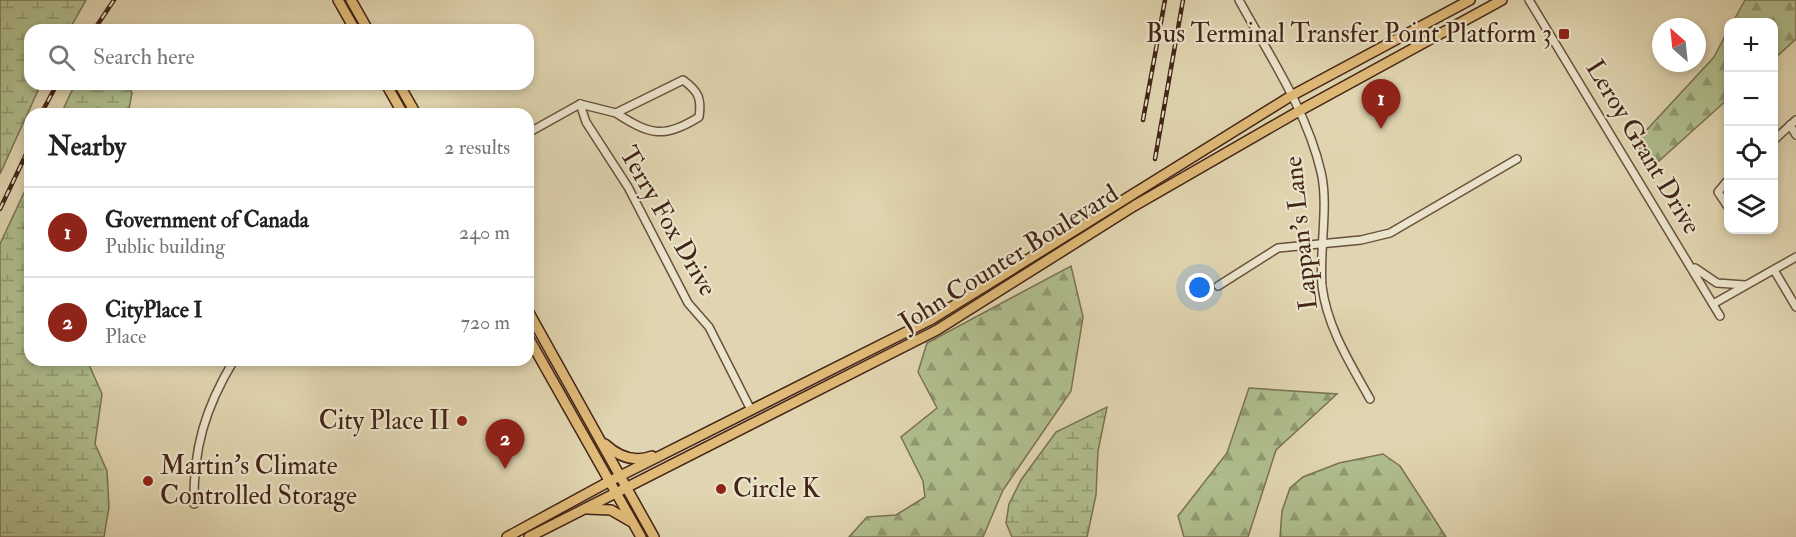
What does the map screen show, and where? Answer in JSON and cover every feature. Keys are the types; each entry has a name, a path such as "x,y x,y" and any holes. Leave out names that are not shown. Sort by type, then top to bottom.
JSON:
{"main road":[{"path":"338,0 352,24"},
{"path":"351,0 365,24"},
{"name":"John Counter Boulevard","path":"507,537 615,479 932,319 1291,96 1470,0"},
{"name":"John Counter Boulevard","path":"529,537 622,492 937,330 1134,206 1299,111 1502,0"},
{"path":"389,90 400,108"},
{"path":"402,90 413,108"},
{"path":"534,322 601,441 615,479"},
{"path":"534,347 622,492 654,537"},
{"path":"601,441 615,453 627,459 645,459 679,447"},
{"path":"622,492 641,537"},
{"path":"586,509 611,510 634,524"}],"street":[{"name":"Lappan's Lane","path":"1239,0 1299,111 1314,145 1322,176 1323,288 1338,342 1370,399"},
{"name":"Leroy Grant Drive","path":"1529,0 1720,316"},
{"path":"534,130 580,104 616,113 635,125 656,132 678,130 699,117 701,105 698,91 683,80 616,113"},
{"name":"Terry Fox Drive","path":"580,104 586,122 628,187 688,303 709,327 751,410"},
{"path":"1778,136 1793,123 1796,135"},
{"path":"1218,286 1278,248 1361,240 1390,232 1517,159"},
{"path":"1724,185 1718,192 1724,201"},
{"path":"1713,304 1796,256"},
{"path":"1687,261 1710,280 1734,286 1748,285"},
{"path":"1774,270 1796,307"},
{"path":"194,504 194,467 200,434 219,384 230,366"}],"green space":[{"path":"0,0 86,0 72,24 24,24 24,90 38,90 30,108 24,108 24,121 0,174"},
{"path":"1745,0 1796,0 1796,39 1778,55 1778,18 1735,18"},
{"path":"1724,38 1724,103 1650,169 1638,145 1642,135 1700,72 1706,72 1706,66 1714,57"},
{"path":"72,90 130,90 132,93 129,108 64,108"},
{"path":"24,193 24,366 90,366 102,394 95,444 107,471 109,507 104,537 0,537 0,244"},
{"path":"1071,266 1083,317 1071,391 1003,490 983,537 849,537 867,517 896,515 925,497 923,481 901,437 937,408 918,372 927,343"},
{"path":"1249,388 1337,394 1276,450 1248,537 1184,537 1178,516 1227,453"},
{"path":"1107,407 1098,451 1096,495 1087,537 1012,537 1006,523 1009,504 1021,480 1056,432"},
{"path":"1383,454 1400,466 1446,537 1280,537 1282,511 1290,488 1303,477 1339,463"}],"railway":[{"path":"98,24 114,0"},
{"path":"1143,120 1165,0"},
{"path":"1155,159 1183,0"},
{"path":"44,108 54,90"},
{"path":"0,209 24,159"}],"place":[{"name":"Bus Terminal Transfer Point Platform 3","path":"1564,34"},
{"name":"Government of Canada","path":"1381,129"},
{"name":"City Place II","path":"462,421"},
{"name":"CityPlace I","path":"505,469"},
{"name":"Martin's Climate Controlled Storage","path":"148,481"},
{"name":"Circle K","path":"721,489"}]}
